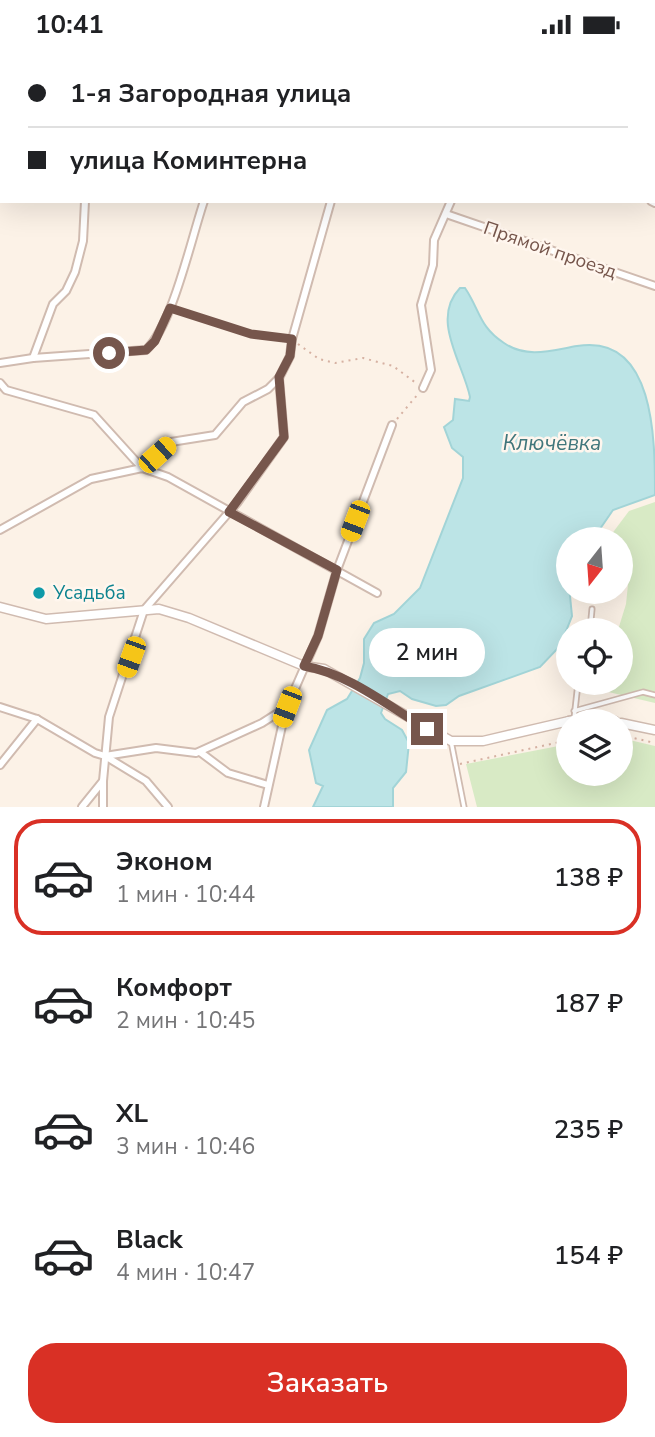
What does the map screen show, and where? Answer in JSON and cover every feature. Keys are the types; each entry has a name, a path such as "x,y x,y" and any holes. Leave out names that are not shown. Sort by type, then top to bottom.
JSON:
{"street":[{"path":"33,358 53,304 66,291 75,272 83,241 85,203"},
{"path":"0,363 146,350 155,341 170,308 203,203"},
{"path":"0,530 92,479 142,468 171,442 215,435 243,402 268,389 279,377 290,356 292,339 330,203"},
{"path":"423,388 431,370 421,305 433,265 434,240 450,203"},
{"name":"Прямой проезд","path":"446,214 655,286"},
{"path":"103,807 109,717 131,657 144,610 229,512 284,437 279,377"},
{"path":"0,383 6,390 94,415 142,468 168,477 377,593"},
{"path":"264,807 287,707 318,636 337,570 392,425"},
{"path":"0,607 46,619 159,609 189,618 304,666 324,669 451,741 483,741 556,722"},
{"path":"0,707 37,719 95,753 105,756 146,781 168,807"},
{"path":"105,756 156,748 200,752 262,723 287,707"},
{"path":"0,765 37,719"},
{"path":"633,725 655,730"},
{"path":"200,752 228,773 268,785"},
{"path":"82,807 103,781"}],"lane":[{"path":"170,308 251,334 292,339"},
{"path":"592,618 593,609"},
{"path":"597,709 643,692 655,695"},
{"path":"451,741 464,807"}],"path":[{"path":"292,339 319,359 335,363 363,358 393,366 423,388 392,425"},
{"path":"633,738 655,743"},
{"path":"456,765 556,743"}],"green space":[{"path":"655,502 655,703 621,695 633,695 633,618 622,618 626,604 634,604 634,527 617,527 629,511"},
{"path":"633,741 655,746 655,807 477,807 466,764 556,747 556,786 633,786"}],"water":[{"name":"Ключёвка","path":"460,288 465,288 489,331 504,343 522,351 540,352 577,346 603,346 622,356 636,373 651,420 655,495 613,510 601,527 556,527 556,604 571,604 572,616 556,618 556,650 540,667 459,696 446,705 436,706 412,699 400,691 388,694 381,713 385,719 402,730 409,743 406,772 393,788 393,807 313,807 323,786 316,783 309,750 327,710 347,699 360,678 364,663 364,639 374,623 394,614 420,588 463,478 463,457 452,448 444,427 453,420 455,399 469,401 470,397 448,327 452,300"}],"place":[{"name":"Усадьба","path":"39,593"}],"route":[{"path":"109,353 146,350 155,341 170,308 251,334 292,339 290,356 279,377 284,437 229,512 337,570 318,636 304,666 324,669 348,681 427,729"}]}
